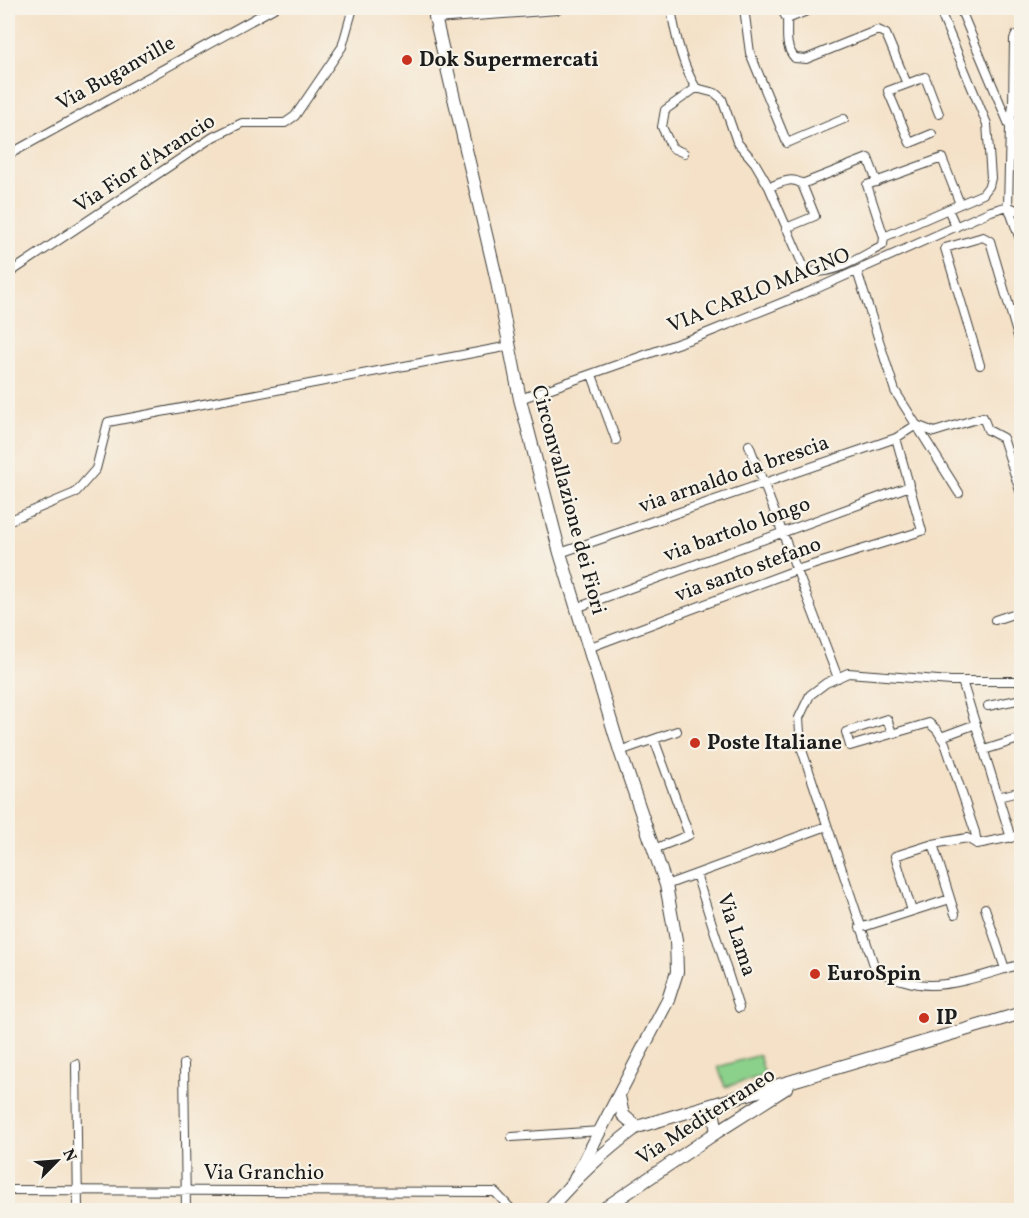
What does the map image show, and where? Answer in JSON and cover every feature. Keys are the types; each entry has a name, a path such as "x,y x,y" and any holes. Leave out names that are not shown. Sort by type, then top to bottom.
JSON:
{"street":[{"name":"Via Buganville","path":"8,155 274,8"},
{"name":"Via Fior d'Arancio","path":"8,274 213,137 242,123 285,123 295,116 342,46 353,8"},
{"name":"Circonvallazione dei Fiori","path":"556,8 434,12 496,277 520,399 560,553 620,752 666,885 676,940 677,972 668,1000 575,1179"},
{"path":"671,8 677,38 691,79 696,88 715,93 722,99 737,142 755,163 769,187 805,270 815,273 835,269 883,245 884,237 867,185 942,158 960,204"},
{"path":"744,8 750,53 787,143 844,119"},
{"path":"782,8 787,19 786,40 795,58 806,59 878,30 886,34 907,84"},
{"path":"787,19 814,8"},
{"path":"884,237 983,194 991,178 987,124 940,11 933,8"},
{"path":"960,8 1010,127"},
{"path":"1022,33 1016,35 1014,39 1008,206 1022,245"},
{"path":"932,134 910,143 888,91 925,77 939,114"},
{"path":"684,153 672,148 662,127 665,110 696,88"},
{"path":"1010,127 1022,124"},
{"path":"802,184 868,158 877,182"},
{"path":"769,187 789,179 802,184 815,216 786,228"},
{"path":"1008,206 1022,213"},
{"name":"VIA CARLO MAGNO","path":"520,399 702,335 857,271 991,211 1008,206"},
{"path":"948,209 956,227"},
{"path":"940,234 980,365"},
{"path":"945,248 983,237 990,241 1022,350"},
{"path":"835,269 840,278"},
{"path":"857,271 895,391 959,493"},
{"path":"8,521 75,493 96,469 108,422 510,346"},
{"path":"592,375 616,440"},
{"path":"916,425 934,432 983,417 988,430 1003,438 1020,494"},
{"name":"via arnaldo da brescia","path":"560,553 896,438 916,425"},
{"path":"896,438 910,486"},
{"path":"749,445 838,678"},
{"name":"via santo stefano","path":"588,648 796,570 922,531 910,486"},
{"name":"via bartolo longo","path":"576,608 910,486"},
{"path":"995,620 1022,611"},
{"path":"1022,681 962,681 848,673 826,683 810,695 799,718 801,747 876,971 906,981 928,985 953,983 1022,964"},
{"path":"962,681 1011,838"},
{"path":"988,706 1022,699"},
{"path":"892,734 887,719 846,732 850,746 892,734 929,723 945,743 977,844"},
{"path":"941,737 976,724"},
{"path":"620,752 677,731"},
{"path":"984,750 1022,738"},
{"path":"654,739 689,836 654,849"},
{"path":"998,797 1022,791"},
{"path":"666,885 827,826"},
{"path":"912,911 895,856 933,844 967,838 977,844 1022,835"},
{"path":"933,844 955,914"},
{"name":"Via Lama","path":"696,874 739,1008"},
{"path":"860,928 950,899"},
{"path":"985,908 1005,969"},
{"path":"799,1079 1022,1013"},
{"path":"76,1064 78,1210"},
{"path":"184,1064 186,1210"},
{"name":"Via Mediterraneo","path":"553,1208 575,1179 604,1152 637,1127 799,1079"},
{"name":"Via Mediterraneo","path":"602,1210 799,1079"},
{"path":"619,1096 623,1115 637,1127"},
{"path":"704,1107 714,1116 717,1132"},
{"path":"512,1137 600,1131"},
{"name":"Via Granchio","path":"8,1190 495,1192 512,1210"}],"green space":[{"path":"759,1055 765,1075 725,1087 718,1067"}],"place":[{"name":"Dok Supermercati","path":"407,60"},
{"name":"Poste Italiane","path":"695,743"},
{"name":"EuroSpin","path":"815,974"},
{"name":"IP","path":"924,1018"}]}
